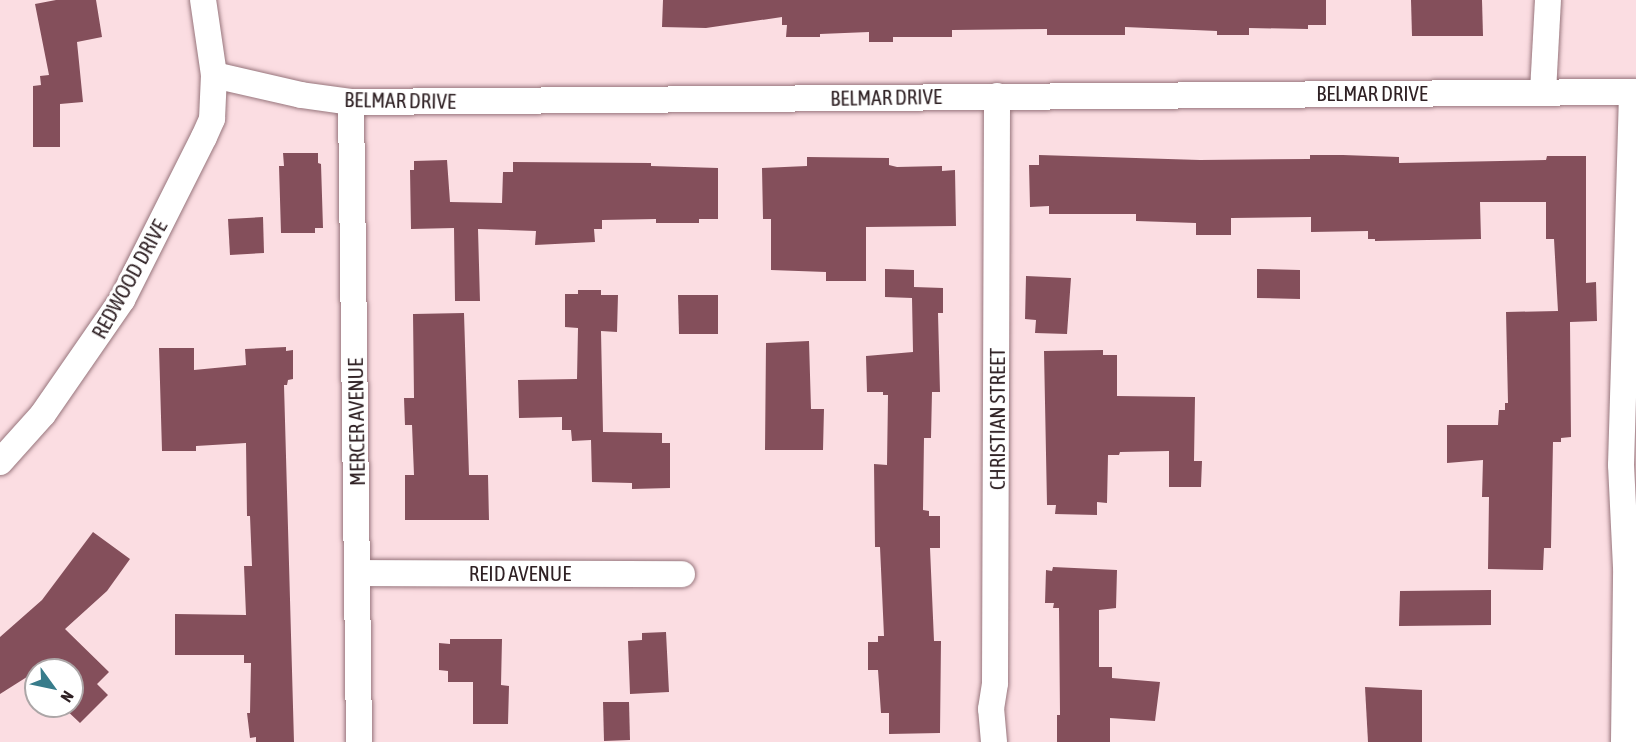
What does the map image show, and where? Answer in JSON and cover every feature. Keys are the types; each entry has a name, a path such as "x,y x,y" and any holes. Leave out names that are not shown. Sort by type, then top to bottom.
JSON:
{"street":[{"path":"202,0 214,75"},
{"path":"1543,92 1548,0"},
{"name":"BELMAR DRIVE","path":"214,75 301,95 351,102 1634,92"},
{"name":"REDWOOD DRIVE","path":"0,462 43,414 122,300 208,128 212,118 214,75"},
{"path":"1624,742 1626,567 1621,465 1634,92"},
{"name":"CHRISTIAN STREET","path":"994,742 991,709 995,683 997,96"},
{"name":"MERCER AVENUE","path":"351,102 359,742"},
{"name":"REID AVENUE","path":"358,573 682,574"}],"building":[{"path":"56,0 96,0 102,37 77,42 83,102 60,104 60,147 33,147 33,86 41,85 40,76 49,75 35,4"},
{"path":"663,0 1326,0 1326,25 1308,25 1308,29 1249,28 1249,35 1217,35 1217,31 1125,27 1125,35 1047,35 1047,29 952,30 952,37 893,37 893,42 869,42 869,32 820,34 820,37 786,37 787,25 782,25 782,17 706,28 662,27"},
{"path":"1411,0 1482,0 1483,36 1412,36"},
{"path":"283,153 318,153 318,163 321,164 323,228 315,228 315,233 281,233 279,166 284,166"},
{"path":"1039,155 1200,160 1310,159 1310,155 1343,155 1399,157 1399,163 1546,160 1547,156 1586,156 1586,283 1596,282 1597,321 1570,322 1571,437 1561,438 1561,442 1553,442 1551,548 1544,548 1543,570 1488,569 1489,497 1482,497 1483,460 1447,463 1447,425 1498,425 1499,410 1505,410 1505,403 1508,403 1506,312 1558,311 1554,239 1546,239 1546,202 1480,202 1481,239 1375,241 1375,239 1368,239 1368,231 1311,232 1311,217 1231,218 1231,235 1196,235 1196,223 1136,221 1136,214 1049,214 1049,206 1030,207 1029,165 1039,165"},
{"path":"807,157 889,158 889,165 897,167 942,166 942,171 955,170 956,226 866,227 866,281 826,281 826,272 771,270 771,219 763,219 762,168 807,166"},
{"path":"447,160 450,202 502,203 503,172 513,172 513,162 651,163 651,166 718,168 718,219 699,219 699,223 656,223 656,219 602,220 602,229 594,229 595,242 535,245 536,231 478,229 480,301 455,301 454,228 411,229 410,170 414,170 414,161"},
{"path":"263,217 264,253 230,255 228,219"},
{"path":"885,269 914,270 914,287 943,288 943,313 938,313 940,392 932,392 931,438 924,438 923,510 929,511 929,516 940,516 940,548 930,548 934,641 941,641 940,733 889,734 889,713 881,713 878,670 868,670 868,642 878,642 878,636 884,636 880,547 875,547 874,464 887,465 888,395 883,395 883,392 867,392 866,356 913,352 912,298 885,297"},
{"path":"1257,269 1300,270 1300,299 1257,298"},
{"path":"1026,276 1071,278 1067,334 1035,333 1036,320 1025,319"},
{"path":"578,290 601,290 601,295 618,295 617,332 601,331 603,432 662,433 662,443 670,443 670,488 632,489 632,483 592,482 591,440 572,441 571,430 562,430 562,417 519,418 518,380 577,379 578,328 565,327 565,294 578,294"},
{"path":"678,295 718,295 718,334 679,334"},
{"path":"464,313 469,475 488,475 489,520 405,520 405,475 414,475 412,425 405,425 404,398 414,398 413,314"},
{"path":"809,341 811,409 824,409 823,450 765,450 766,343"},
{"path":"286,347 286,351 293,350 293,379 288,380 287,385 284,385 294,742 256,742 256,737 250,738 247,713 250,713 251,663 244,663 244,655 175,655 175,614 246,615 244,566 252,566 250,516 247,516 246,443 196,446 196,451 162,451 159,348 194,348 194,370 246,365 245,349"},
{"path":"1103,350 1103,355 1117,355 1117,396 1195,397 1194,461 1202,461 1201,487 1169,487 1169,451 1120,452 1119,455 1108,455 1107,503 1097,502 1097,515 1055,514 1056,505 1047,505 1044,351"},
{"path":"93,532 130,559 107,591 65,629 109,672 97,684 108,695 80,723 75,718 84,718 84,658 24,658 24,679 0,694 0,637 42,600"},
{"path":"1053,567 1117,570 1116,608 1099,610 1099,667 1112,667 1112,678 1160,682 1155,721 1110,718 1110,742 1057,742 1057,715 1060,715 1059,608 1053,608 1054,603 1045,603 1046,570 1052,571"},
{"path":"1491,590 1491,625 1399,626 1400,591"},
{"path":"666,632 669,692 630,694 628,641 642,640 642,633"},
{"path":"450,639 502,639 501,685 509,686 508,724 473,724 473,682 448,682 448,671 439,670 439,643 450,644"},
{"path":"1365,687 1422,690 1422,742 1368,742"},
{"path":"603,702 629,702 630,740 604,741"}]}
